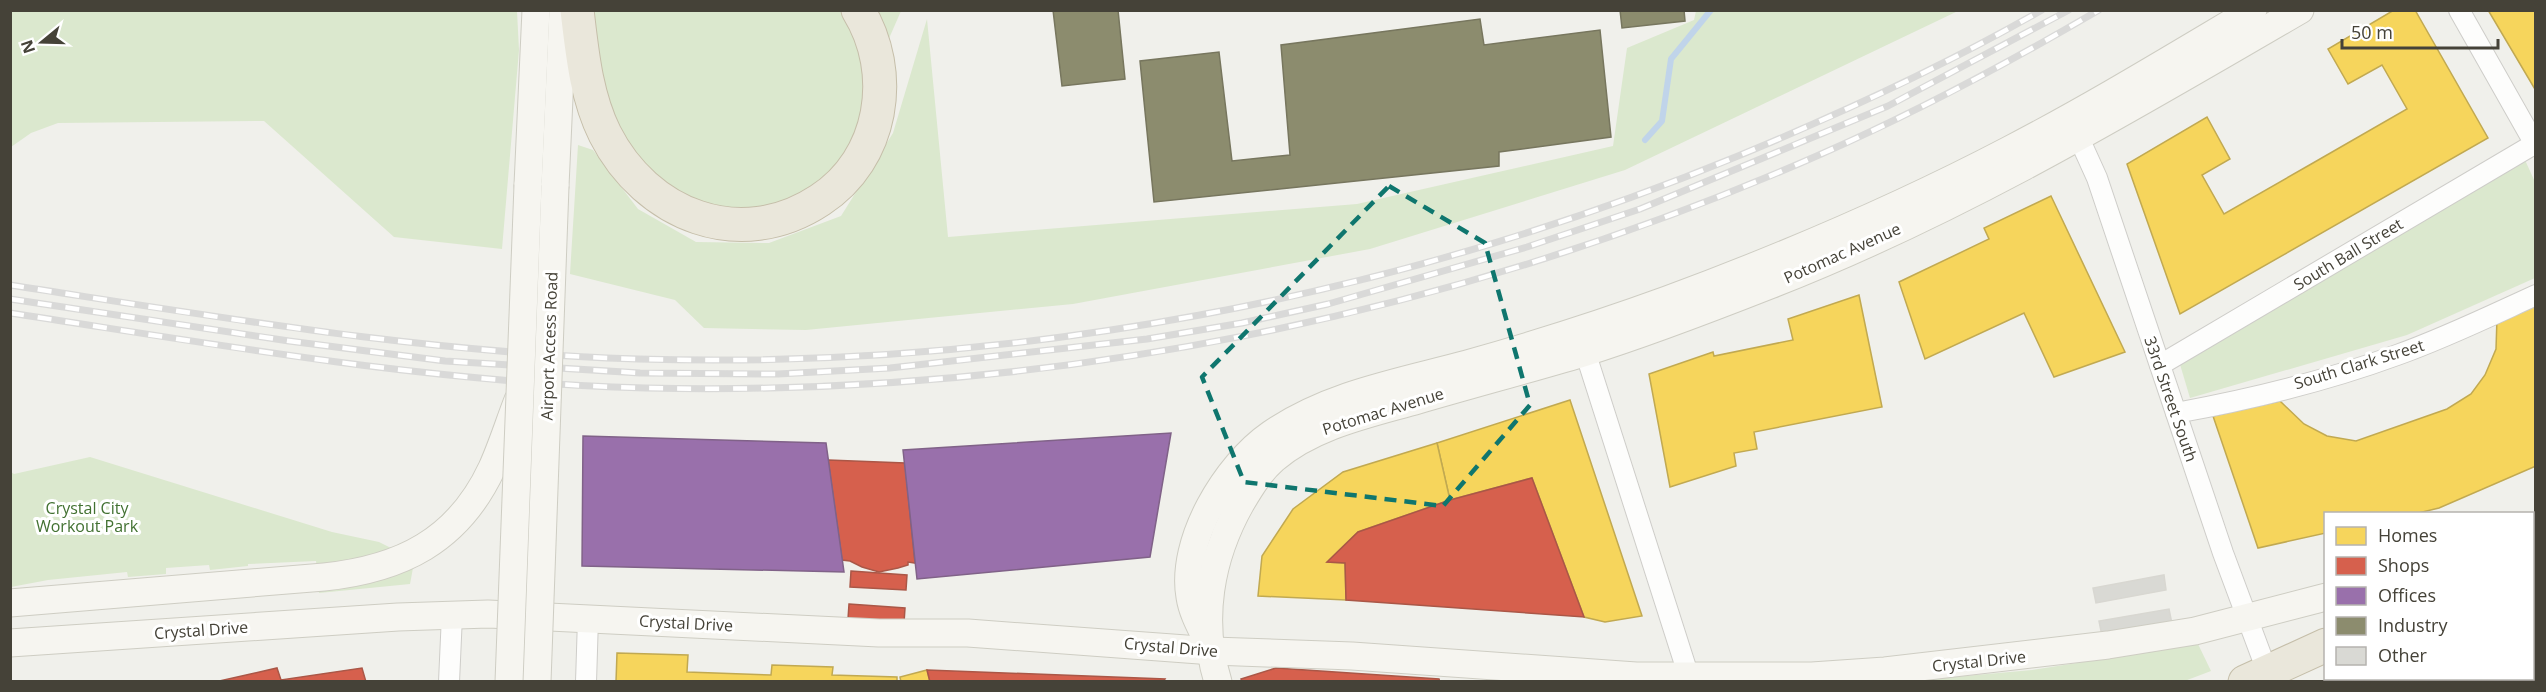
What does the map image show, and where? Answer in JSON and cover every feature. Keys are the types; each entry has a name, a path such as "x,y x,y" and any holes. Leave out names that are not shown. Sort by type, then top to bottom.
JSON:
{"highway":[{"path":"577,10 589,91 605,134 619,156 651,192 670,206 690,216 715,223 739,224 761,223 781,218 820,200 838,185 863,151 871,134 881,91 877,54 858,10"},
{"path":"2261,678 2324,646"}],"street":[{"name":"Airport Access Road","path":"509,681 536,10"},
{"name":"Airport Access Road","path":"537,681 563,10"},
{"name":"Potomac Avenue","path":"2075,128 2253,10"},
{"name":"Potomac Avenue","path":"1218,681 1213,651 1210,597 1217,553 1246,494 1273,460 1312,434 1582,342 1846,228 2008,151 2075,128 2300,10"},
{"path":"2459,10 2535,144"},
{"name":"33rd Street South","path":"2075,128 2097,178 2246,617 2261,678"},
{"name":"South Ball Street","path":"2160,365 2535,144"},
{"name":"South Clark Street","path":"2176,413 2207,408 2376,363 2425,345 2535,295"},
{"path":"1582,342 1699,678"},
{"path":"10,603 345,574 378,568 410,556 435,539 459,516 481,488 491,469 519,396"},
{"name":"Crystal Drive","path":"10,643 488,614 879,633 968,633 1213,651 1352,656 1636,676 1699,678 1812,676 2035,655 2195,631 2324,597"},
{"path":"449,681 452,615"},
{"path":"585,681 588,619"}],"highlighted area":[{"path":"1389,186 1485,243 1530,405 1443,506 1244,482 1202,377"}],"green space":[{"path":"11,10 517,11 519,50 502,249 394,237 264,121 58,123 31,133 11,147"},
{"path":"594,11 840,11 868,59 864,121 831,178 777,211 714,211 662,187 624,146 601,86"},
{"path":"868,11 901,11 887,43"},
{"path":"1696,11 1958,11 1625,170 1370,249 1073,304 806,330 704,328 675,300 570,274 578,145 593,150 638,209 696,242 769,243 841,216 893,133 927,19 948,237 1357,204 1613,146 1627,48 1694,20"},
{"path":"2525,160 2535,182 2535,278 2407,335 2190,398 2179,361"},
{"name":"Crystal City Workout Park","path":"90,457 332,532 379,542 399,552 413,568 410,584 319,593 316,561 248,564 248,566 210,570 209,565 166,568 166,574 128,577 127,572 48,580 11,587 11,472 14,474"},
{"path":"2198,644 2211,671 2182,682 1898,682 2032,670"}],"building: Homes":[{"path":"2394,10 2415,10 2488,138 2180,314 2127,164 2207,117 2230,159 2202,175 2224,214 2407,109 2382,65 2348,84 2328,49"},
{"path":"2488,10 2536,10 2536,91"},
{"path":"2051,196 2125,352 2054,377 2024,313 1925,359 1899,282 1989,239 1984,228"},
{"path":"1859,295 1882,407 1754,432 1757,449 1734,453 1736,466 1670,487 1649,374 1713,352 1714,356 1793,340 1788,319"},
{"path":"2536,301 2536,466 2439,508 2422,512 2324,512 2324,533 2258,548 2213,416 2280,401 2304,424 2327,436 2356,441 2447,409 2471,394 2485,375 2496,349 2497,318"},
{"path":"1570,400 1642,616 1605,622 1584,617 1532,478 1450,500 1437,443"},
{"path":"1437,443 1450,500 1358,532 1327,562 1345,563 1346,600 1258,596 1262,556 1293,509 1343,472"},
{"path":"617,653 688,655 687,672 771,675 772,665 833,667 832,675 897,677 897,682 616,682"},
{"path":"927,670 930,682 901,682 900,677"}],"building: Shops":[{"path":"828,460 905,463 915,563 908,562 908,565 879,572 842,560"},
{"path":"1532,478 1584,617 1346,600 1345,563 1327,562 1358,532 1450,500"},
{"path":"851,571 907,575 906,590 850,587"},
{"path":"849,604 905,608 904,623 848,619"},
{"path":"277,668 281,680 362,668 366,682 215,682"},
{"path":"1276,668 1439,679 1440,682 1242,682 1241,679"},
{"path":"927,670 1165,679 1163,682 930,682"}],"building: Offices":[{"path":"1171,433 1150,557 917,579 903,450"},
{"path":"583,436 826,443 844,572 582,566"}],"building: Industry":[{"path":"1053,10 1118,10 1125,79 1062,86"},
{"path":"1620,10 1684,10 1685,21 1622,28"},
{"path":"1480,19 1484,45 1600,30 1611,137 1499,152 1499,166 1154,202 1140,61 1219,52 1232,161 1290,155 1281,45"}],"building: Other":[{"path":"2164,575 2166,590 2096,603 2093,588"},
{"path":"2169,609 2172,624 2102,636 2099,621"}],"waterway":[{"path":"1645,140 1662,121 1671,59 1711,10"}],"railway":[{"path":"10,285 323,332 480,349 638,359 779,359 920,352 1060,337 1199,315 1336,286 1472,250 1606,206 1738,156 1854,106 1968,50 2042,10"},
{"path":"10,299 289,341 445,361 640,373 778,374 890,368 1147,339 1242,323 1328,304 1527,247 1640,209 1888,106 2069,10"},
{"path":"10,313 327,361 486,379 566,385 646,388 797,387 947,378 1097,361 1245,336 1392,302 1537,261 1679,212 1819,155 1926,105 2099,10"}]}
